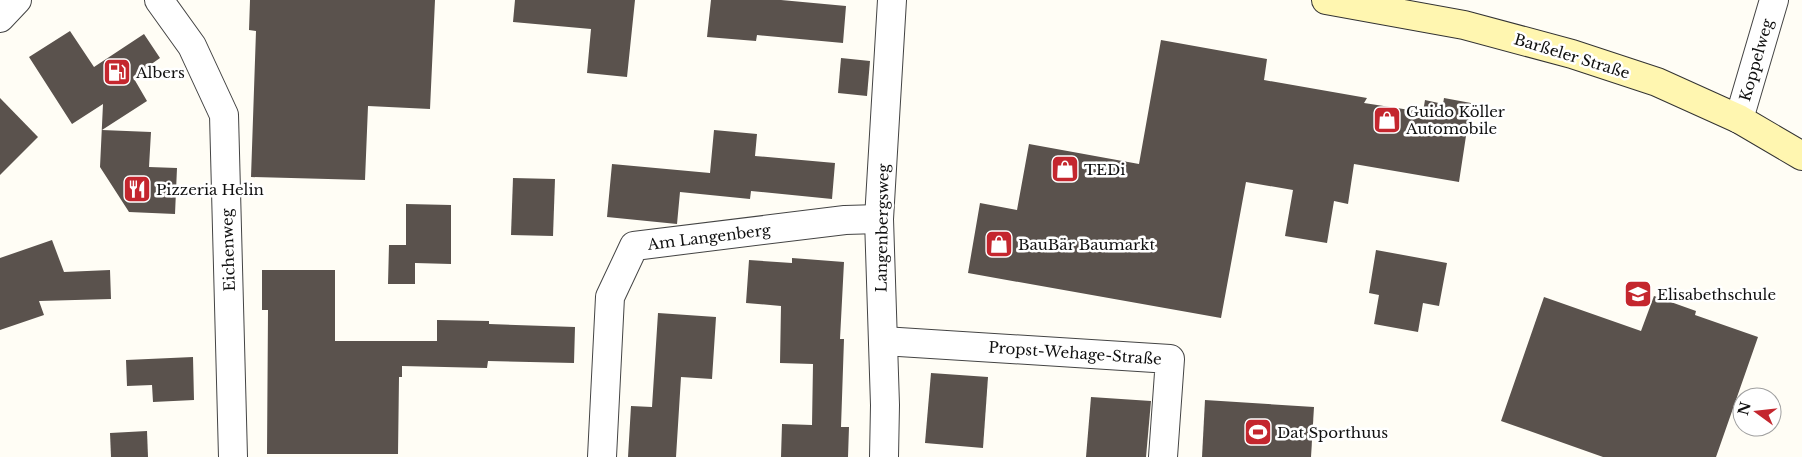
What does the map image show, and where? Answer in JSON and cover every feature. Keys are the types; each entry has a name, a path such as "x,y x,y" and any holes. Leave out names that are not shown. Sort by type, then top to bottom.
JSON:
{"street":[{"path":"0,18 17,0"},
{"name":"Eichenweg","path":"159,0 192,46 224,115 233,457"},
{"name":"Langenbergsweg","path":"884,457 885,405 879,219 892,0"},
{"name":"Barßeler Straße","path":"1326,0 1464,25 1572,54 1657,82 1739,119 1802,156"},
{"name":"Koppelweg","path":"1739,119 1774,0"},
{"name":"Am Langenberg","path":"602,457 610,297 634,246 845,220 879,219"},
{"name":"Propst-Wehage-Straße","path":"883,341 1170,359 1163,457"}],"building":[{"path":"250,0 435,0 430,109 368,106 365,180 251,177 256,31 249,30"},
{"path":"515,0 635,0 627,77 587,73 591,29 513,22"},
{"path":"711,0 781,0 846,6 843,43 757,35 756,41 707,37"},
{"path":"70,31 94,67 144,34 160,58 133,77 147,101 102,130 151,132 149,167 177,168 175,214 129,212 100,167 103,104 72,124 29,57"},
{"path":"1161,40 1267,59 1264,80 1367,98 1364,103 1423,112 1425,100 1443,104 1444,98 1471,103 1459,182 1354,164 1348,204 1334,201 1327,243 1285,236 1293,190 1246,182 1221,318 968,273 980,203 1017,210 1029,144 1139,164"},
{"path":"841,58 870,61 867,96 838,93"},
{"path":"0,98 38,137 0,175"},
{"path":"714,130 757,134 755,156 835,163 832,199 751,191 750,199 680,192 677,224 607,217 612,164 710,173"},
{"path":"513,178 555,179 553,236 511,235"},
{"path":"406,204 451,205 451,264 415,263 415,284 388,284 389,245 406,245"},
{"path":"52,240 64,272 110,270 111,299 39,301 44,315 0,330 0,258"},
{"path":"1376,250 1447,263 1439,306 1423,303 1418,332 1374,324 1379,295 1369,293"},
{"path":"792,258 844,262 840,339 844,339 841,427 849,427 848,457 781,457 782,424 812,425 813,364 780,363 781,306 746,303 749,260 792,263"},
{"path":"262,270 335,270 335,341 437,341 437,320 489,321 489,324 575,327 574,363 488,361 487,368 402,366 402,377 399,377 398,454 267,454 268,310 262,310"},
{"path":"1654,296 1696,311 1695,315 1758,337 1740,387 1732,387 1732,411 1716,457 1603,457 1501,421 1544,297 1641,331"},
{"path":"658,313 716,317 712,379 681,377 676,457 628,457 631,406 652,407"},
{"path":"193,357 194,400 153,402 152,385 127,386 126,360"},
{"path":"931,373 988,377 983,448 925,443"},
{"path":"1091,397 1151,401 1146,457 1086,457"},
{"name":"Dat Sporthuus","path":"1205,400 1314,407 1311,457 1202,457"},
{"path":"147,431 148,457 111,457 110,433"}],"place":[{"name":"Albers","path":"117,72"},
{"name":"Guido Köller Automobile","path":"1387,120"},
{"name":"TEDi","path":"1065,169"},
{"name":"Pizzeria Helin","path":"137,189"},
{"name":"BauBär Baumarkt","path":"999,244"},
{"name":"Elisabethschule","path":"1638,294"},
{"name":"Dat Sporthuus","path":"1258,432"}]}
